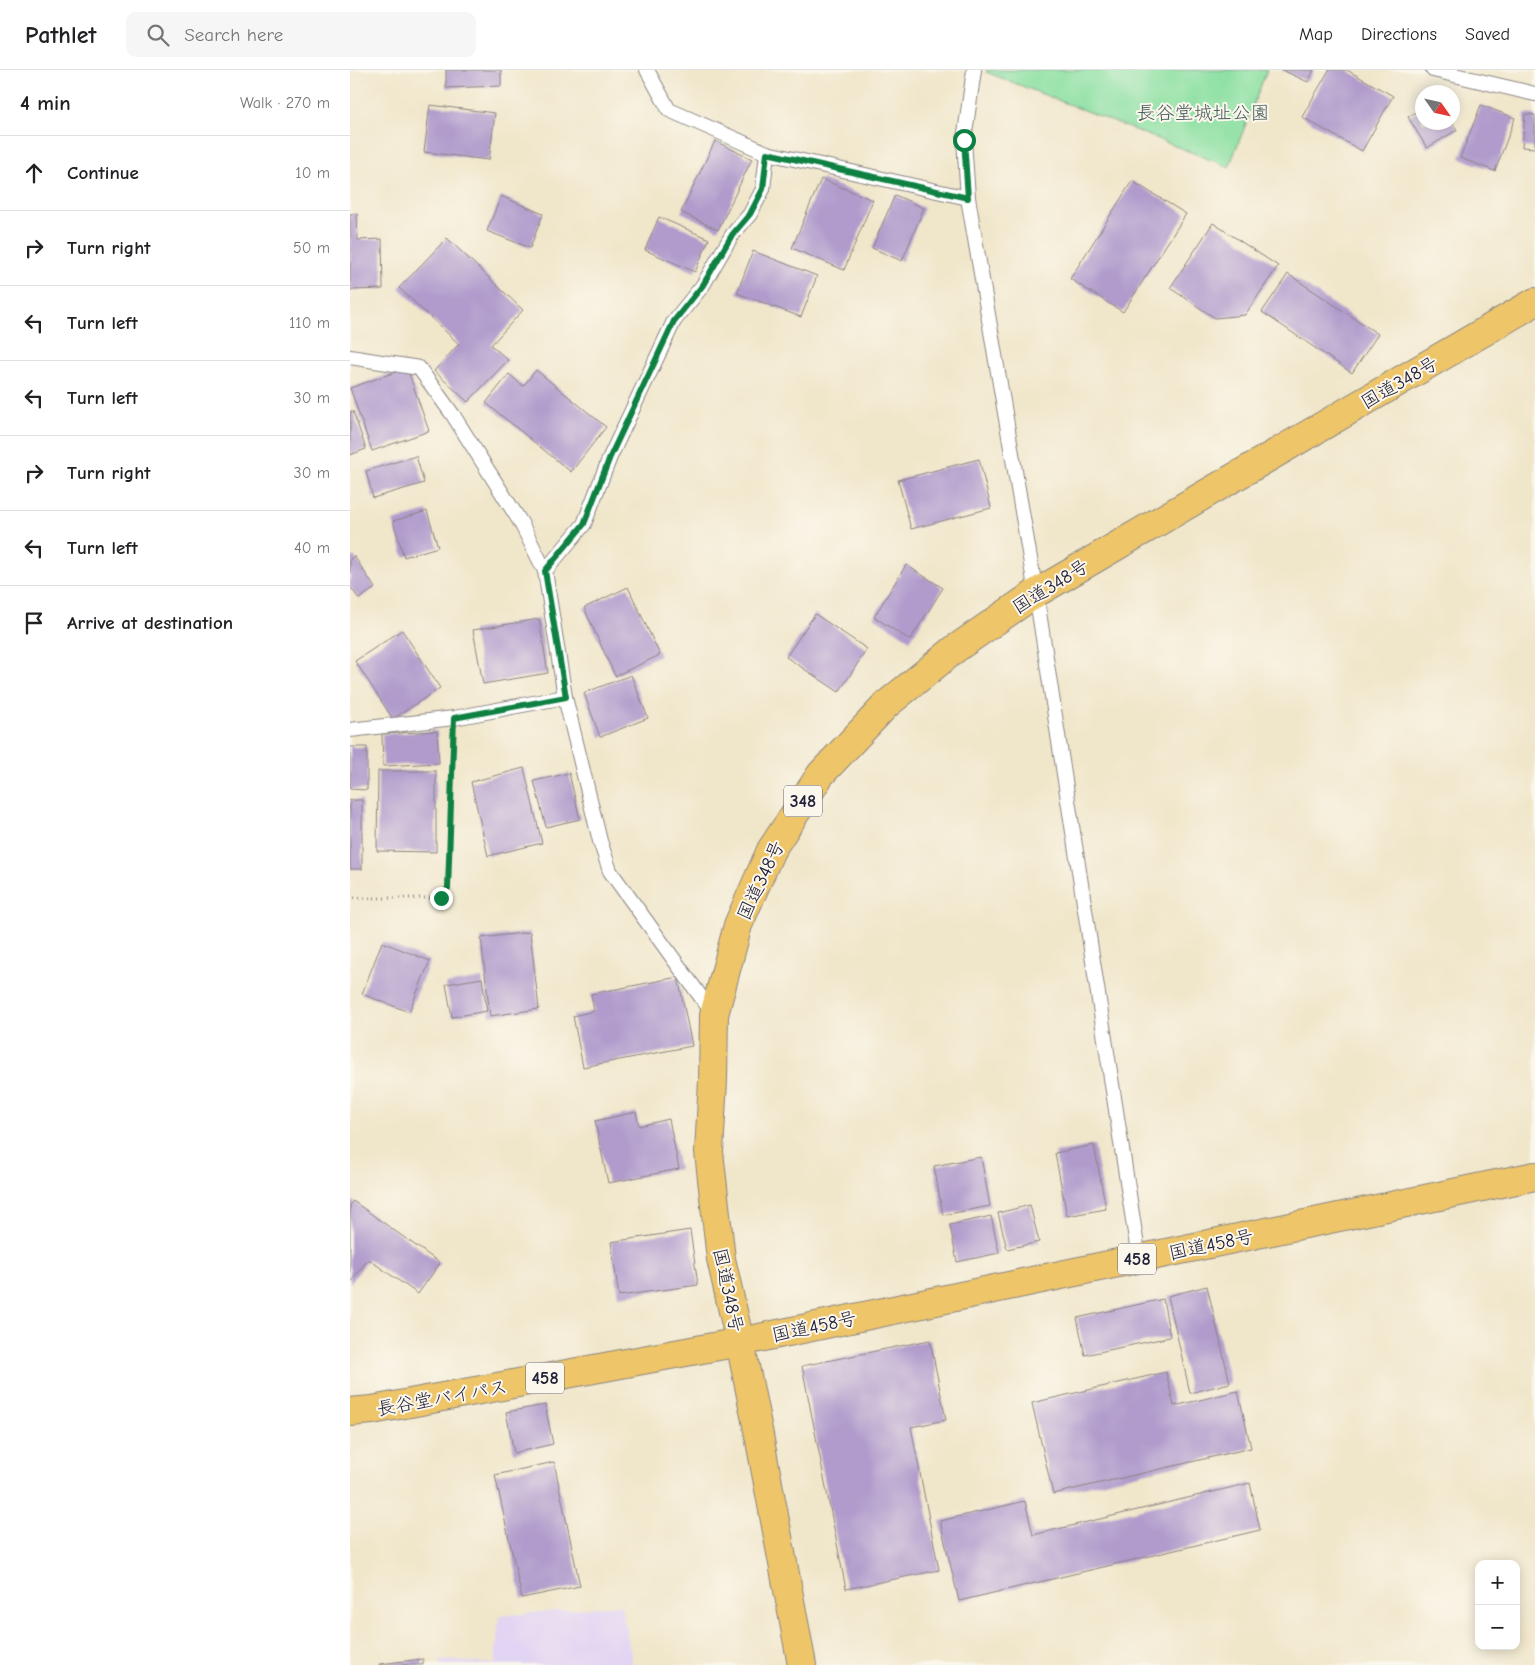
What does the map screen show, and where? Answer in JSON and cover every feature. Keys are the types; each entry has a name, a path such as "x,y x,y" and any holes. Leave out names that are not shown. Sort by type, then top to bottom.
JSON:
{"highway":[{"name":"国道348号","path":"802,1665 740,1342 721,1259 709,1152 714,1015 738,925 771,850 821,774 886,704 955,649 1036,593 1535,302"},
{"name":"国道458号","path":"740,1342 1535,1176"},
{"name":"長谷堂バイパス","path":"350,1412 372,1410 740,1342"}],"lane":[{"path":"647,70 669,110 767,153 968,198"},
{"path":"974,70 964,140 968,198 1036,593 1139,1259"},
{"path":"1433,70 1535,94"},
{"path":"545,571 584,524 610,457 674,321 703,285 732,235 750,214 763,189 767,153"},
{"path":"350,357 419,368 453,415 521,523 545,571 566,697 600,840 610,871 714,1015"},
{"path":"350,730 454,718 566,697"}],"path":[{"path":"354,898 441,898 448,888 454,718"}],"shaded area":[{"path":"621,1605 633,1665 441,1665 440,1660 495,1664 499,1616"}],"green space":[{"name":"長谷堂城址公園","path":"987,70 1267,70 1229,167 986,72"}],"building":[{"path":"446,70 501,70 501,86 446,88"},
{"path":"1282,70 1314,70 1308,82"},
{"path":"1329,70 1347,70 1393,96 1362,151 1302,117"},
{"path":"430,105 495,113 489,160 424,152"},
{"path":"1481,105 1515,118 1495,171 1460,158"},
{"path":"1415,112 1415,128 1408,117"},
{"path":"1525,114 1535,115 1535,148 1522,147"},
{"path":"1416,130 1457,130 1427,148"},
{"path":"715,141 752,159 718,230 681,212"},
{"path":"821,179 873,200 844,270 792,248"},
{"path":"1132,181 1186,214 1123,312 1070,279"},
{"path":"895,195 924,208 902,261 872,248"},
{"path":"501,196 543,214 530,248 487,231"},
{"path":"350,214 357,214 358,240 382,239 383,289 350,290"},
{"path":"659,217 709,239 695,272 645,250"},
{"path":"1213,223 1278,266 1245,315 1215,318 1170,288"},
{"path":"447,238 523,310 491,345 508,360 468,402 434,371 459,344 399,288"},
{"path":"753,251 817,276 801,317 737,293"},
{"path":"1288,274 1378,334 1352,373 1262,312"},
{"path":"407,368 429,431 372,451 350,388"},
{"path":"536,370 606,427 571,472 486,403 509,374 523,386"},
{"path":"353,411 366,449 350,455 350,412"},
{"path":"416,456 424,483 373,498 366,471"},
{"path":"979,459 991,508 911,529 898,480"},
{"path":"427,511 438,547 404,557 393,521"},
{"path":"354,556 375,588 359,599 350,586 350,559"},
{"path":"906,565 943,588 910,640 874,617"},
{"path":"628,587 660,655 615,676 584,608"},
{"path":"815,614 867,649 839,692 786,657"},
{"path":"539,619 548,673 483,684 473,630"},
{"path":"402,630 440,688 393,719 355,661"},
{"path":"631,675 648,718 600,737 584,693"},
{"path":"437,731 439,763 383,766 382,734"},
{"path":"350,747 367,747 367,790 350,789"},
{"path":"524,768 542,843 488,856 471,782"},
{"path":"378,771 436,771 436,852 377,851"},
{"path":"569,773 580,819 546,827 534,781"},
{"path":"350,800 362,800 362,869 350,869"},
{"path":"530,932 539,1009 490,1016 481,938"},
{"path":"382,942 430,961 409,1012 362,994"},
{"path":"678,977 692,1046 583,1067 573,1016 594,1011 591,994"},
{"path":"482,978 487,1011 452,1017 446,984"},
{"path":"636,1112 639,1126 669,1119 679,1169 608,1183 595,1121"},
{"path":"1094,1145 1106,1209 1067,1216 1055,1153"},
{"path":"981,1157 990,1206 943,1215 934,1166"},
{"path":"353,1201 440,1263 418,1294 368,1259 350,1284 350,1205"},
{"path":"1030,1205 1039,1242 1007,1249 998,1213"},
{"path":"991,1216 999,1253 957,1262 950,1225"},
{"path":"690,1230 698,1285 619,1296 611,1242"},
{"path":"1207,1286 1230,1383 1190,1393 1168,1296"},
{"path":"1163,1299 1170,1337 1085,1355 1077,1318"},
{"path":"930,1340 946,1420 911,1427 939,1570 846,1589 802,1366"},
{"path":"1166,1372 1174,1406 1238,1391 1251,1448 1053,1494 1032,1403"},
{"path":"545,1405 553,1444 514,1453 506,1412"},
{"path":"554,1462 580,1586 522,1598 495,1475"},
{"path":"1250,1483 1260,1530 959,1601 940,1521 1025,1501 1033,1535"},
{"path":"423,1659 423,1665 379,1665 379,1664"}],"route":[{"path":"441,898 448,888 454,718 566,697 545,571 584,524 610,457 674,321 703,285 732,235 750,214 763,189 767,153 968,198 964,140"}]}
